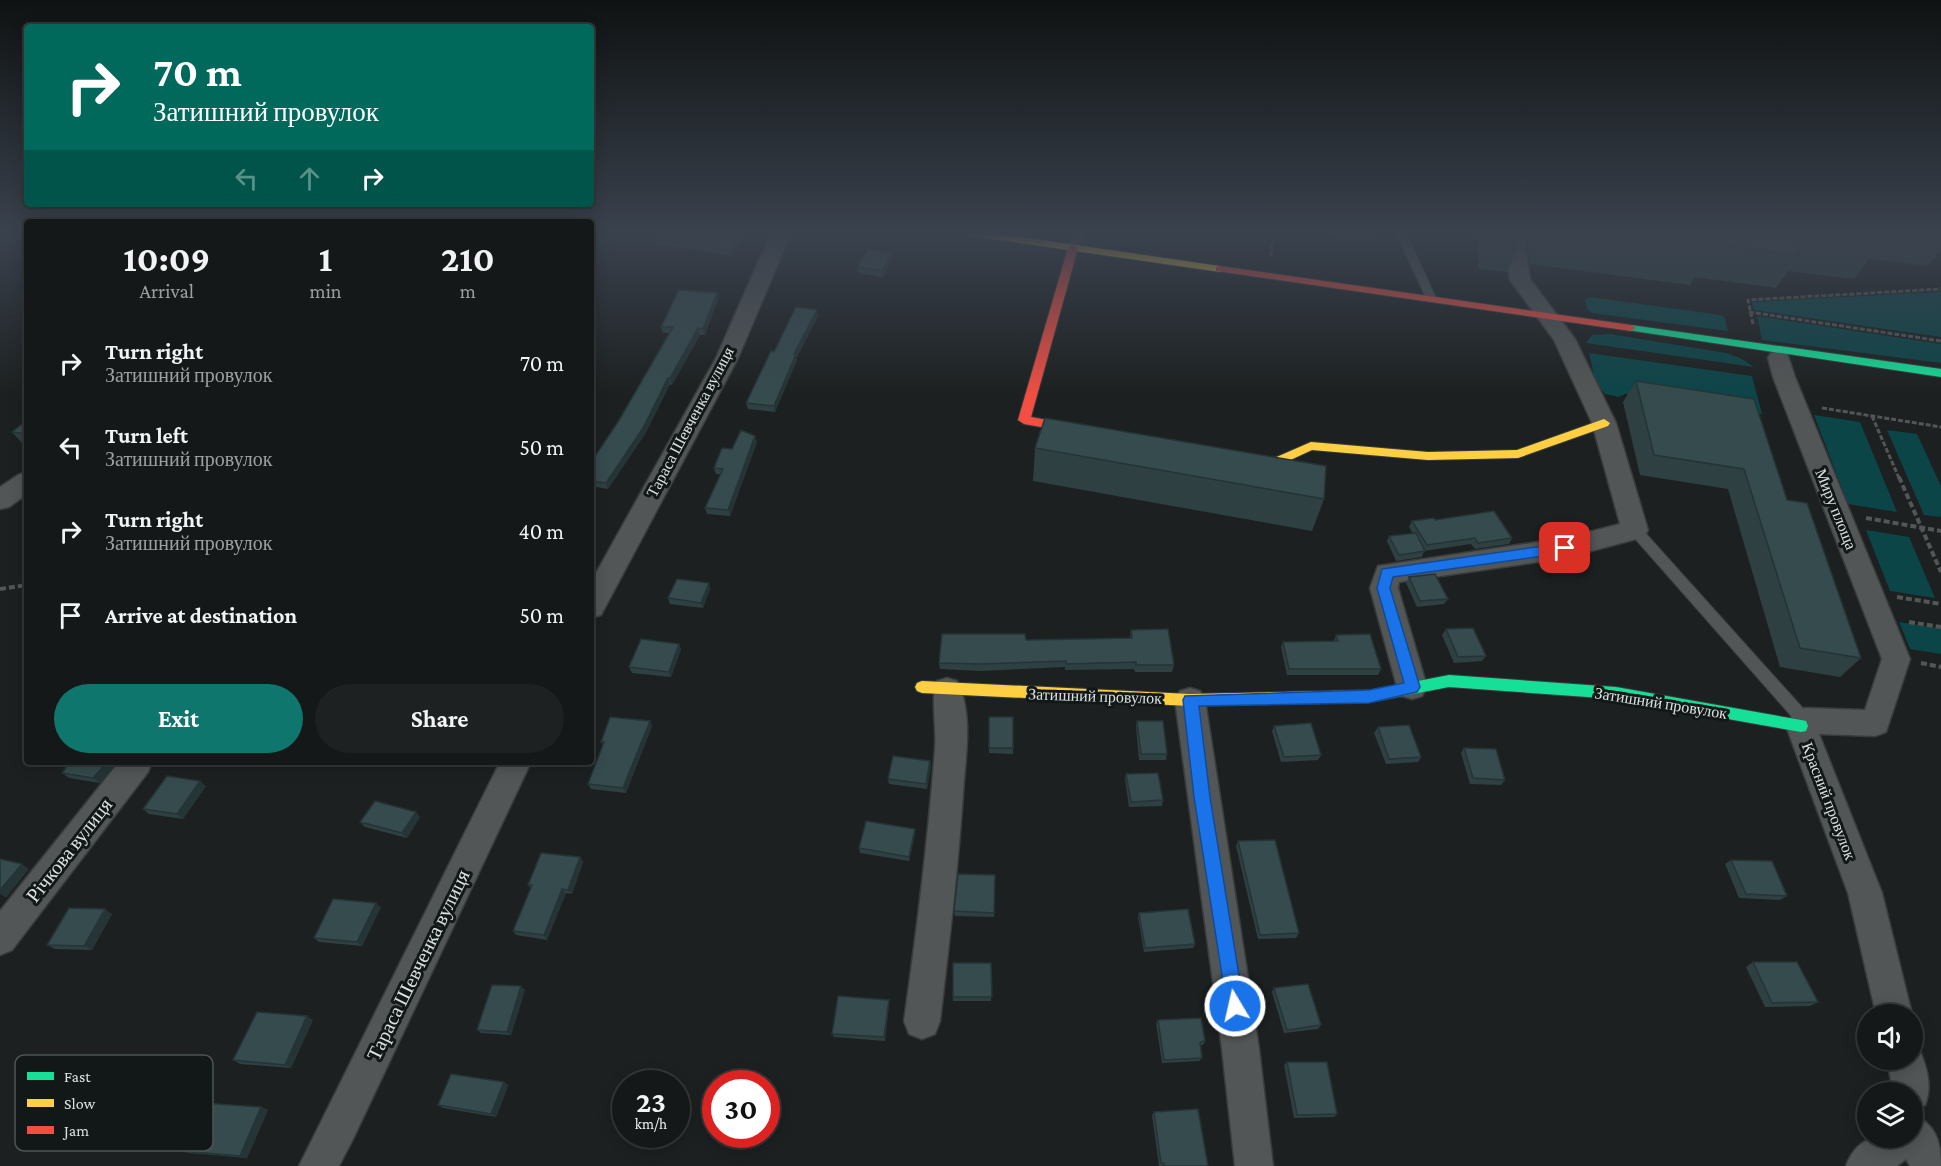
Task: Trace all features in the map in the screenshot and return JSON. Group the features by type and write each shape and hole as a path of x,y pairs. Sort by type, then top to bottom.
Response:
{"street":[{"name":"Тараса Шевченка вулиця","path":"594,595 598,578 727,358 757,287"},
{"path":"1063,287 1024,420 1103,434"},
{"path":"1345,287 1769,352 1941,374"},
{"path":"1412,687 1384,588 1387,573 1565,548 1635,530 1604,423 1564,339 1526,287"},
{"path":"1769,352 1846,374"},
{"name":"Миру площа","path":"1769,352 1784,377 1896,659"},
{"path":"1227,456 1273,464 1311,446 1428,456 1518,454 1604,423"},
{"path":"0,500 24,482"},
{"name":"Красний провулок","path":"1892,1004 1865,893 1803,724 1875,723 1896,659"},
{"name":"Затишний провулок","path":"934,688 1190,700 1369,697 1449,681 1616,693 1803,724"},
{"path":"922,1021 940,874 952,730 934,688"},
{"path":"1190,700 1202,797 1246,1076 1254,1166"},
{"name":"Річкова вулиця","path":"0,938 135,765"},
{"name":"Тараса Шевченка вулиця","path":"318,1166 515,765"},
{"path":"1865,1166 1889,1148"},
{"path":"1921,1148 1932,1166"}],"lane":[{"path":"1426,287 1432,300"},
{"path":"1635,530 1803,724"}],"path":[{"path":"1769,352 1749,312 1748,300 1941,289"},
{"path":"1749,312 1941,341"},
{"path":"1794,403 1941,427"},
{"path":"1872,416 1941,572"},
{"path":"1838,514 1941,531"},
{"path":"0,589 24,585"},
{"path":"1870,592 1941,604"}],"shaded area":[{"path":"1941,292 1941,337 1754,310 1752,302"},
{"path":"1590,297 1721,315 1725,318 1728,331 1592,313 1587,309 1585,299"},
{"path":"1757,316 1941,344 1941,363 1762,340"},
{"path":"1610,334 1726,353 1754,367 1586,343 1592,335"},
{"path":"1589,353 1752,376 1762,414 1625,394 1619,397 1605,394 1595,381"},
{"path":"1814,415 1860,422 1897,512 1848,504"},
{"path":"1887,430 1917,434 1941,486 1941,517 1924,515"},
{"path":"1866,530 1909,537 1935,598 1890,591"},
{"path":"1899,622 1941,629 1941,654 1910,649"}],"building":[{"path":"679,290 717,293 703,329 698,328 668,378 643,428 606,483 594,481 594,458 618,422 673,327 661,327"},
{"path":"796,307 817,310 794,354 796,354 774,406 746,403 771,351 774,352"},
{"path":"1636,381 1754,399 1787,500 1807,503 1861,658 1800,648 1744,469 1654,455"},
{"path":"1045,418 1326,466 1324,499 1035,448"},
{"path":"24,422 24,434 12,432"},
{"path":"741,430 755,436 728,510 705,508 723,469 714,468 722,448 732,449"},
{"path":"1494,511 1512,538 1478,543 1475,538 1427,545 1412,521 1434,518 1435,520"},
{"path":"1416,533 1425,551 1399,555 1389,536"},
{"path":"1435,574 1448,599 1420,601 1409,577"},
{"path":"677,579 709,583 701,603 668,598"},
{"path":"1473,628 1486,656 1458,657 1446,629"},
{"path":"1168,629 1174,665 1136,665 1136,662 1066,664 1066,661 939,663 942,634 1025,634 1026,640 1132,638 1131,630"},
{"path":"1370,634 1381,669 1289,669 1283,642 1338,641 1336,635"},
{"path":"641,639 679,644 669,672 629,667"},
{"path":"610,717 650,721 623,788 588,784 604,742 601,742"},
{"path":"989,717 1013,717 1013,748 989,748"},
{"path":"1137,721 1163,721 1167,754 1141,754"},
{"path":"1311,723 1321,755 1284,757 1274,726"},
{"path":"1409,725 1421,757 1389,759 1378,727"},
{"path":"1464,748 1496,749 1505,780 1473,778"},
{"path":"893,756 930,761 926,784 888,779"},
{"path":"68,765 104,765 93,778 62,773"},
{"path":"1158,773 1163,800 1131,802 1126,774"},
{"path":"167,776 200,781 177,814 143,809"},
{"path":"375,801 416,812 402,833 360,822"},
{"path":"866,821 915,829 909,857 859,848"},
{"path":"1275,840 1299,933 1260,935 1238,841"},
{"path":"541,853 580,857 568,890 562,889 544,935 513,931 532,885 528,885"},
{"path":"0,859 22,864 0,890"},
{"path":"1731,860 1772,861 1787,896 1746,894"},
{"path":"958,874 995,875 994,913 954,911"},
{"path":"333,899 376,903 357,942 314,938"},
{"path":"69,908 105,909 84,946 47,945"},
{"path":"1188,909 1195,944 1145,948 1139,913"},
{"path":"1753,962 1797,962 1818,1002 1772,1003"},
{"path":"953,963 991,963 992,997 953,997"},
{"path":"1308,984 1321,1025 1287,1030 1274,988"},
{"path":"492,985 521,986 507,1032 477,1030"},
{"path":"838,996 889,1000 884,1037 832,1034"},
{"path":"257,1012 307,1016 285,1065 233,1060"},
{"path":"1201,1018 1205,1041 1200,1042 1202,1058 1164,1060 1158,1020"},
{"path":"1287,1062 1327,1062 1337,1114 1297,1115"},
{"path":"451,1074 504,1082 491,1114 438,1105"},
{"path":"213,1104 261,1107 240,1156 181,1151 213,1151"},
{"path":"1198,1109 1208,1166 1164,1166 1164,1163 1161,1163 1154,1112"}],"traffic: fast":[{"path":"1631,328 1941,373"},
{"path":"1372,696 1449,681 1616,693 1801,726"}],"traffic: slow":[{"path":"1241,459 1273,464 1311,446 1428,456 1518,454 1604,423"},
{"path":"922,687 1190,700 1372,696"}],"traffic: jam":[{"path":"1062,287 1024,420 1087,431"},
{"path":"1348,287 1631,328"}],"route":[{"path":"1235,1006 1202,797 1190,700 1369,697 1412,687 1384,588 1387,573 1565,548"}]}
